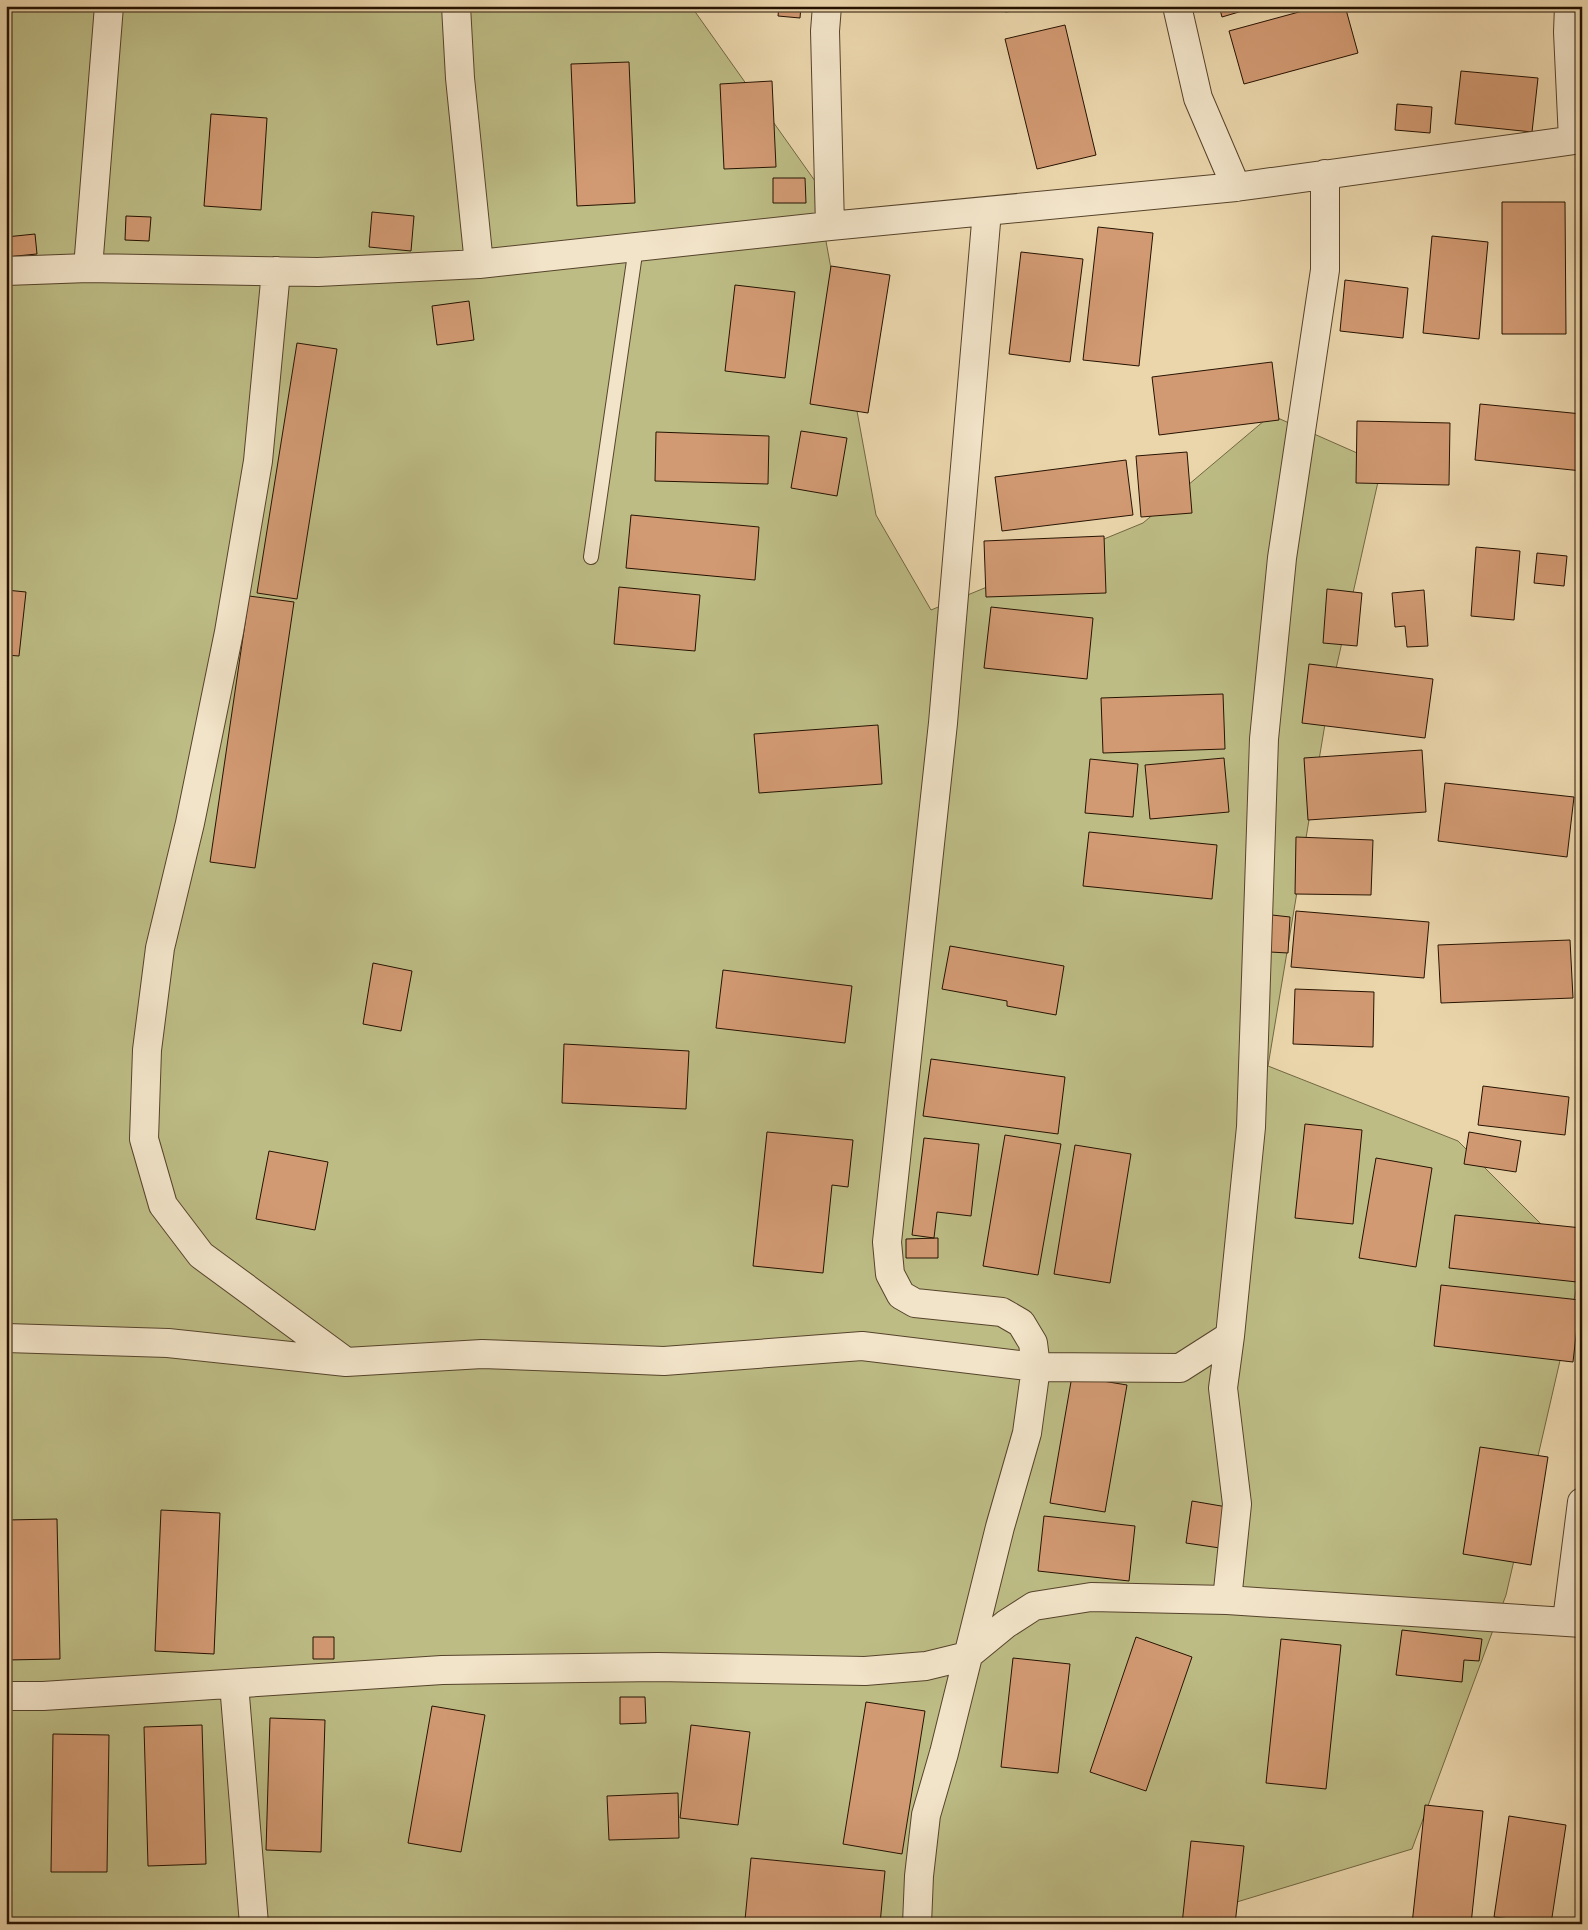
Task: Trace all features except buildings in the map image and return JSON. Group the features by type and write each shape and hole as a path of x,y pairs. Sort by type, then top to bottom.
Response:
{"street":[{"path":"88,268 109,6"},
{"path":"456,6 460,78 479,264"},
{"path":"827,6 825,31 830,226"},
{"path":"1177,6 1198,98 1236,187"},
{"path":"6,271 88,268 318,272 479,264 830,226 1236,187 1577,139 1568,32 1569,6"},
{"path":"1227,1600 1237,1504 1223,1388 1251,1127 1264,739 1282,558 1325,270 1325,174"},
{"path":"917,1924 919,1876 926,1815 944,1753 1000,1527 1027,1433 1036,1366 1033,1343 1021,1323 1002,1312 915,1303 900,1295 890,1274 888,1242 943,723 987,211"},
{"path":"276,271 258,461 229,632 190,823 160,948 147,1050 144,1138 163,1205 201,1255 346,1362"},
{"path":"6,1338 168,1343 346,1362 482,1354 664,1361 862,1346 1036,1366 1180,1368 1230,1336"},
{"path":"6,1696 43,1696 442,1670 658,1667 865,1671 926,1666 967,1656 1006,1624 1034,1606 1091,1597 1227,1600 1574,1621 1582,1502"},
{"path":"234,1684 254,1924"}],"lane":[{"path":"591,556 636,247"}],"shaded area":[{"path":"6,6 691,6 815,181 876,515 931,610 1143,523 1271,415 1382,464 1329,700 1268,1066 1458,1141 1582,1265 1506,1595 1412,1849 1164,1924 6,1924"}]}
